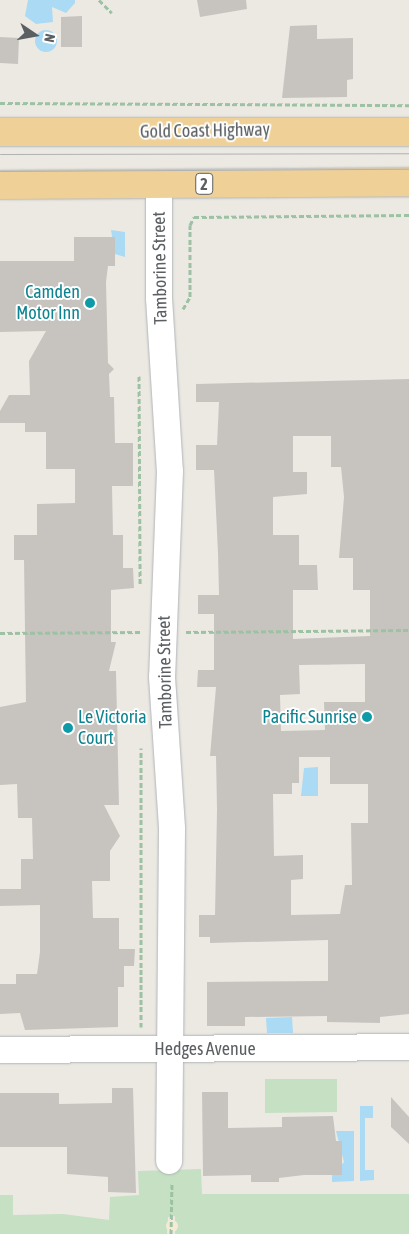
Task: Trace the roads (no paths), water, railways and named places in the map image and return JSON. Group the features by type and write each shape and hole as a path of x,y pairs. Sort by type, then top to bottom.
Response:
{"highway":[{"name":"Gold Coast Highway","path":"0,132 409,132"},
{"name":"2","path":"0,185 409,182"}],"street":[{"name":"Tamborine Street","path":"159,184 160,324 170,471 162,632 172,829 167,1049 170,1171"},
{"name":"Hedges Avenue","path":"0,1050 409,1048"}],"water":[{"path":"28,0 75,0 75,3 66,13 52,7 53,22 36,24 25,16"},
{"path":"46,30 54,33 57,41 54,49 46,52 38,49 35,41 38,33"},
{"path":"111,230 125,232 125,257 115,254"},
{"path":"318,767 318,796 301,796 304,768"},
{"path":"292,1017 293,1033 267,1033 266,1018"},
{"path":"360,1106 373,1106 373,1118 365,1118 365,1170 374,1170 374,1180 360,1181"},
{"path":"336,1131 354,1131 354,1181 332,1182 332,1175 344,1162"}],"tram line":[{"path":"0,154 409,153"},
{"path":"0,171 409,169"}],"place":[{"name":"Camden Motor Inn","path":"90,303"},
{"name":"Pacific Sunrise","path":"367,717"},
{"name":"Le Victoria Court","path":"68,728"}]}
